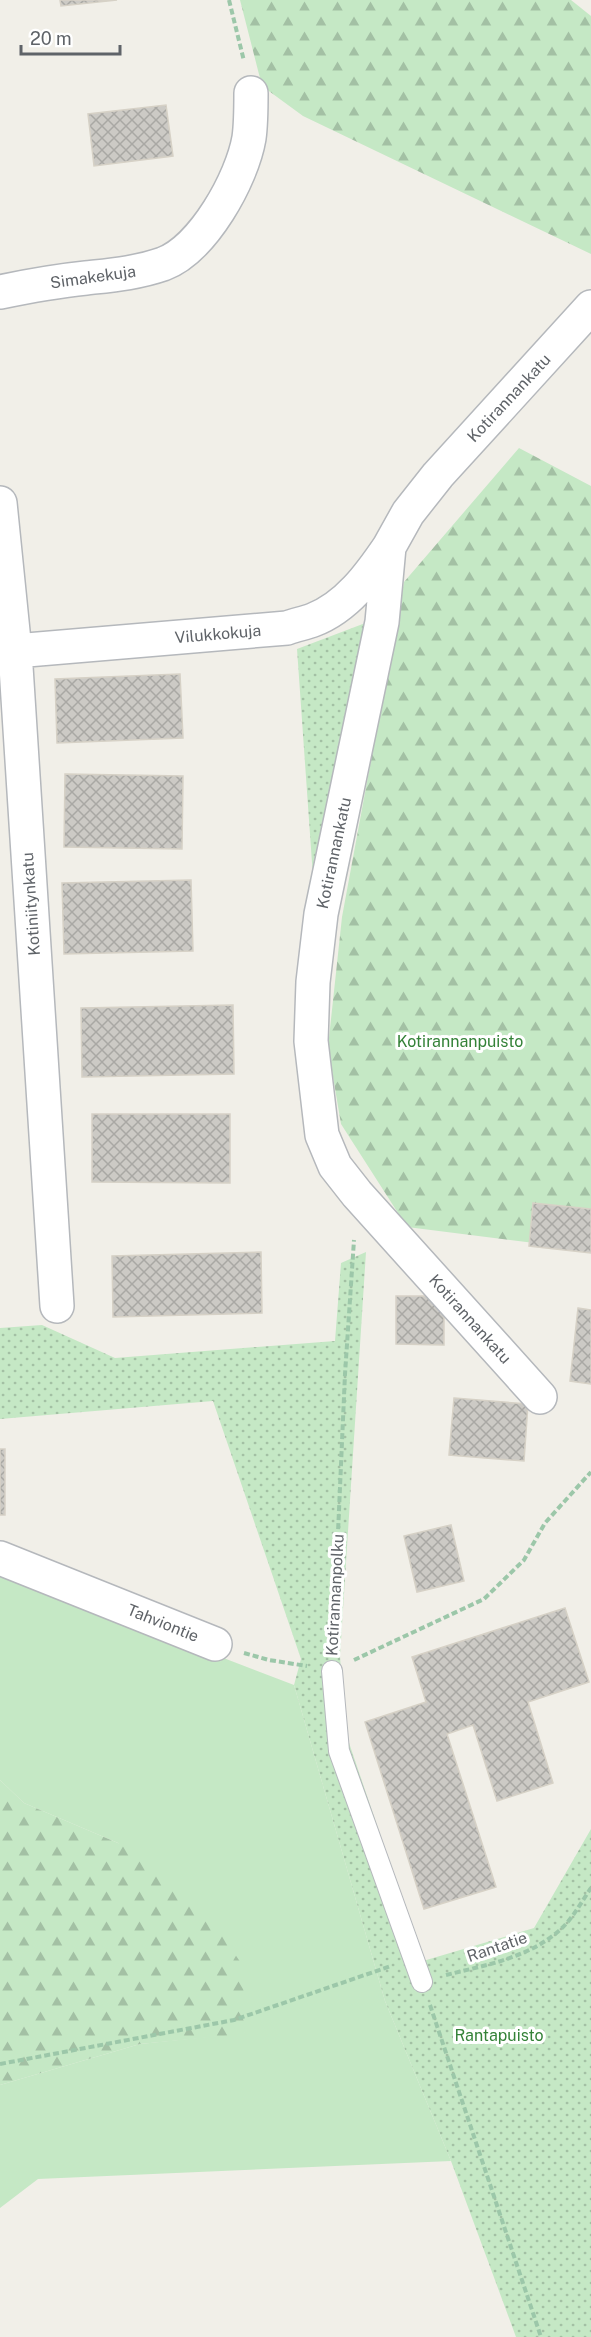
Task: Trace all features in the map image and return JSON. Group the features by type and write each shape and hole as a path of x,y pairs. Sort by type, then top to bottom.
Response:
{"street":[{"name":"Simakekuja","path":"0,292 130,273 165,263 192,244 213,217 235,181 249,139 251,93"},
{"name":"Kotirannankatu","path":"540,1396 357,1194 335,1166 322,1135 311,1041 313,982 321,914 382,622 389,547 408,513 438,476 591,307"},
{"name":"Kotiniitynkatu","path":"0,503 15,651 57,1306"},
{"name":"Vilukkokuja","path":"15,651 286,628 315,620 345,601 368,578 389,547"},
{"name":"Tahviontie","path":"0,1558 215,1644"}],"lane":[{"name":"Kotirannanpolku","path":"332,1671 339,1751 422,1982"}],"path":[{"path":"229,0 251,93"},
{"name":"Kotirannanpolku","path":"332,1671 345,1374 357,1194"},
{"path":"332,1671 484,1599 524,1560 545,1523 591,1472"},
{"name":"Tahviontie","path":"215,1644 269,1660 332,1671"},
{"name":"Rantatie","path":"422,1982 504,1961 534,1948 562,1928 591,1888"},
{"path":"0,2064 234,2020 414,1959"},
{"path":"422,1982 541,2337"}],"green space":[{"path":"240,0 571,0 591,16 591,254 303,116 262,86"},
{"name":"Kotirannanpuisto","path":"519,448 591,486 591,1250 407,1227 341,1124 328,1047 342,917 404,582"},
{"path":"368,622 313,877 297,649"},
{"name":"Rantapuisto","path":"366,1252 340,1656 345,1731 423,1961 534,1928 591,1829 591,2337 516,2337 451,2161 385,2001 294,1685 301,1659 213,1401 0,1419 0,1328 42,1325 115,1358 335,1341 341,1263"},
{"path":"0,1572 294,1685 385,2001 451,2161 38,2179 0,2208 0,2085 140,2044 245,2033 118,1843 24,1803 0,1780"},
{"path":"0,1780 24,1803 118,1843 196,1897 243,1966 245,2034 140,2044 0,2085"}],"building":[{"path":"60,0 117,0 61,6"},
{"path":"166,105 173,156 94,166 88,114"},
{"path":"180,674 183,738 57,743 55,679"},
{"path":"65,774 183,776 182,849 64,847"},
{"path":"191,880 193,951 64,954 62,883"},
{"path":"233,1005 234,1074 82,1077 81,1008"},
{"path":"92,1114 230,1114 230,1183 92,1182"},
{"path":"533,1203 591,1209 591,1253 529,1246"},
{"path":"261,1252 262,1313 113,1317 112,1256"},
{"path":"396,1296 444,1296 444,1345 396,1344"},
{"path":"578,1308 591,1310 591,1384 570,1381"},
{"path":"454,1398 528,1404 524,1461 449,1455"},
{"path":"0,1449 5,1449 5,1515 0,1515"},
{"path":"451,1525 464,1581 417,1592 404,1536"},
{"path":"565,1608 589,1682 528,1702 553,1783 497,1801 473,1725 447,1734 496,1887 424,1909 365,1722 426,1702 412,1657"}]}
